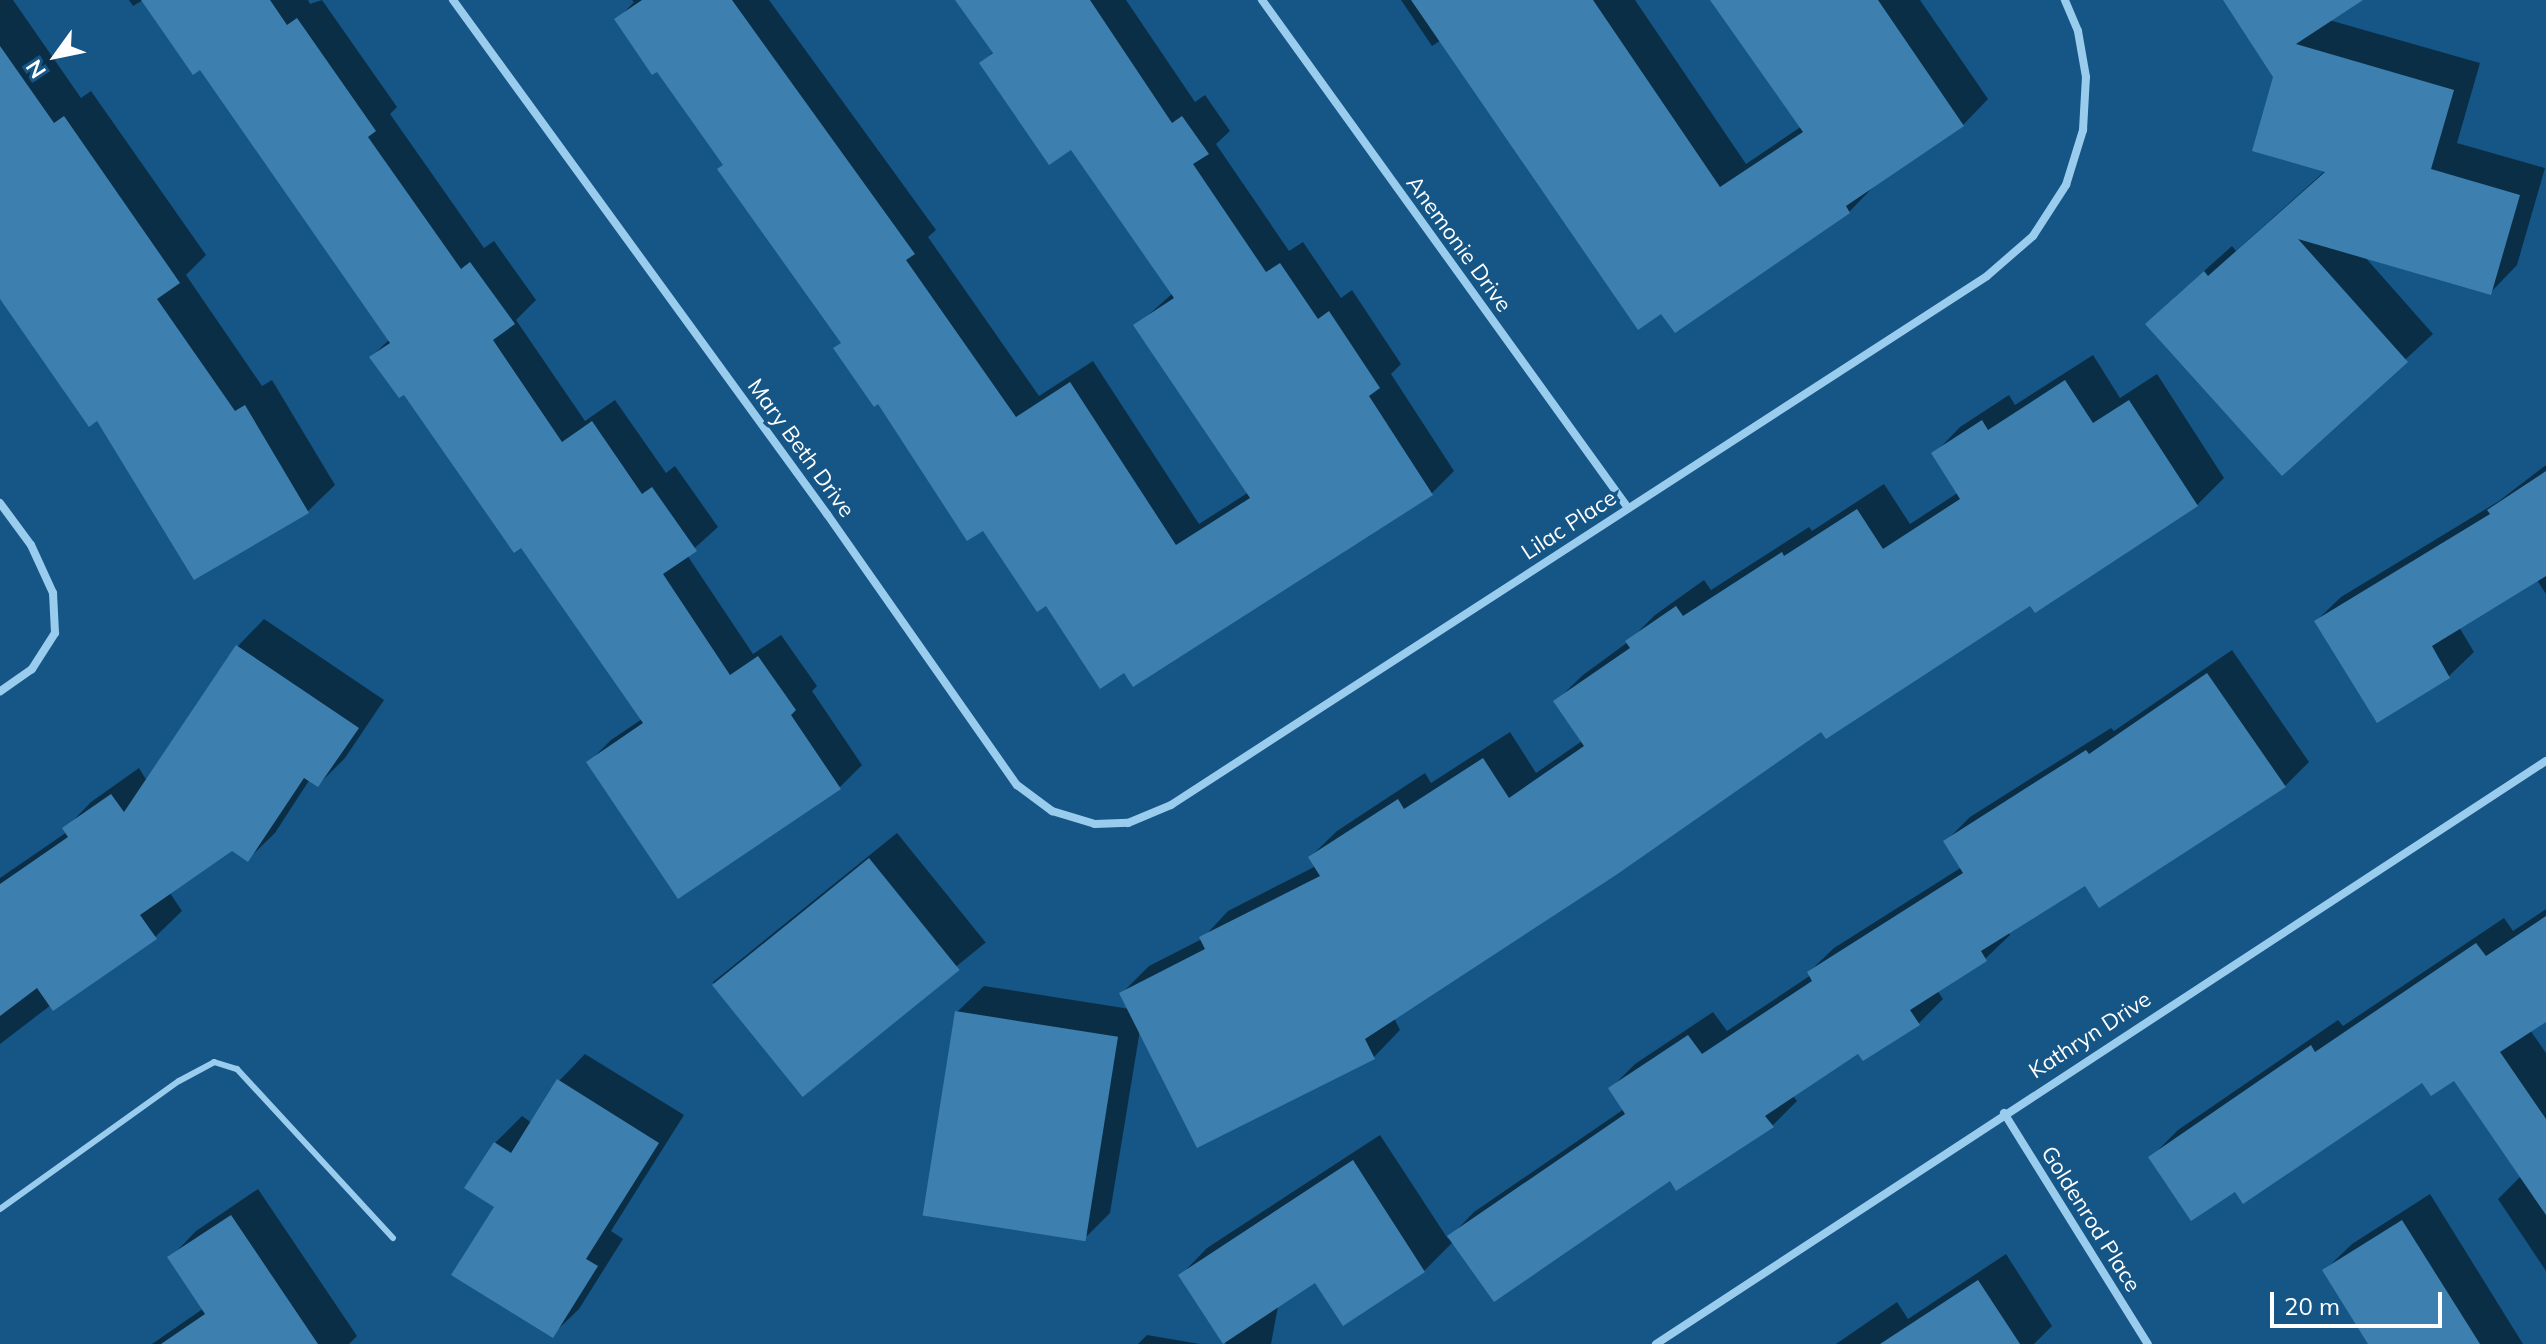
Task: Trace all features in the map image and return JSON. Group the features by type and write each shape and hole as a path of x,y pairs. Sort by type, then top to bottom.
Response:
{"street":[{"name":"Mary Beth Drive","path":"453,0 827,514 1017,785 1052,811 1095,824 1128,823 1171,805"},
{"name":"Anemonie Drive","path":"1262,0 1628,508"},
{"name":"Lilac Place","path":"1171,805 1987,276 2033,236 2066,185 2083,130 2086,77 2078,31 2065,0"},
{"path":"0,503 31,545 53,593 55,633 32,669 0,691"},
{"name":"Kathryn Drive","path":"1656,1344 2004,1113 2546,761"},
{"name":"Goldenrod Place","path":"2004,1113 2148,1344"}],"lane":[{"path":"0,1209 179,1081 214,1062 237,1069 393,1238"}],"building":[{"path":"141,0 270,0 287,25 297,18 376,131 368,137 461,269 470,262 515,324 493,340 562,442 592,421 642,494 652,487 697,551 663,574 730,675 758,656 796,710 791,715 841,789 678,899 586,762 643,723 521,548 514,553 404,395 399,398 369,357 390,343 200,70 193,75"},
{"path":"642,0 732,0 915,254 906,260 1016,417 1070,382 1176,545 1250,498 1133,325 1174,298 1071,150 1049,165 979,63 993,53 955,0 1090,0 1172,123 1182,116 1209,154 1193,164 1266,272 1280,263 1318,319 1329,311 1380,388 1369,396 1433,495 1133,687 1124,673 1100,689 1046,606 1037,612 983,531 967,541 878,404 874,407 833,348 841,343 717,169 723,165 657,72 652,75 614,19"},
{"path":"1411,0 1593,0 1720,187 1803,132 1710,0 1878,0 1964,126 1846,206 1850,213 1675,333 1661,314 1638,330"},
{"path":"2223,0 2363,0 2296,44 2454,90 2431,169 2520,195 2491,295 2298,239 2408,362 2282,476 2145,324 2204,271 2208,276 2325,172 2252,151 2273,77"},
{"path":"0,46 54,123 64,116 180,283 157,299 235,411 245,405 309,513 194,580 97,421 89,427 0,299"},
{"path":"2065,380 2093,423 2129,400 2198,506 2035,613 2030,606 1826,739 1821,732 1616,875 1365,1039 1375,1059 1197,1148 1119,993 1205,949 1199,937 1320,876 1308,857 1398,799 1404,809 1483,758 1509,798 1584,746 1553,701 1630,648 1625,641 1676,606 1683,616 1782,552 1784,556 1857,509 1883,549 1960,499 1931,453 1982,420 1988,430"},
{"path":"2546,471 2546,576 2432,646 2450,678 2377,723 2314,621 2490,514 2487,510"},
{"path":"236,645 359,728 318,787 304,778 248,862 232,851 140,915 157,939 53,1011 37,988 0,1016 0,884 68,837 62,828 111,794 124,812"},
{"path":"2207,673 2286,787 2099,908 2085,886 1981,951 1987,961 1910,1010 1920,1025 1863,1061 1858,1054 1765,1116 1774,1127 1676,1191 1670,1181 1494,1302 1447,1236 1625,1114 1608,1088 1688,1035 1702,1054 1812,981 1807,972 1963,873 1943,841 2086,750 2089,754"},
{"path":"869,858 960,970 803,1097 712,985"},
{"path":"2546,916 2546,1022 2500,1052 2546,1119 2546,1215 2454,1081 2431,1096 2422,1083 2243,1204 2235,1192 2191,1221 2148,1157 2311,1045 2315,1052 2476,943 2486,956"},
{"path":"955,1011 1118,1037 1086,1241 923,1215"},
{"path":"557,1079 659,1143 586,1259 598,1266 553,1338 451,1275 494,1207 464,1188 494,1142 511,1153"},
{"path":"1353,1160 1425,1272 1343,1326 1315,1283 1223,1344 1178,1275"},
{"path":"231,1215 318,1344 161,1344 205,1314 167,1257"},
{"path":"2402,1220 2480,1344 2368,1344 2322,1270"},
{"path":"1978,1280 2020,1344 1880,1344"}]}
